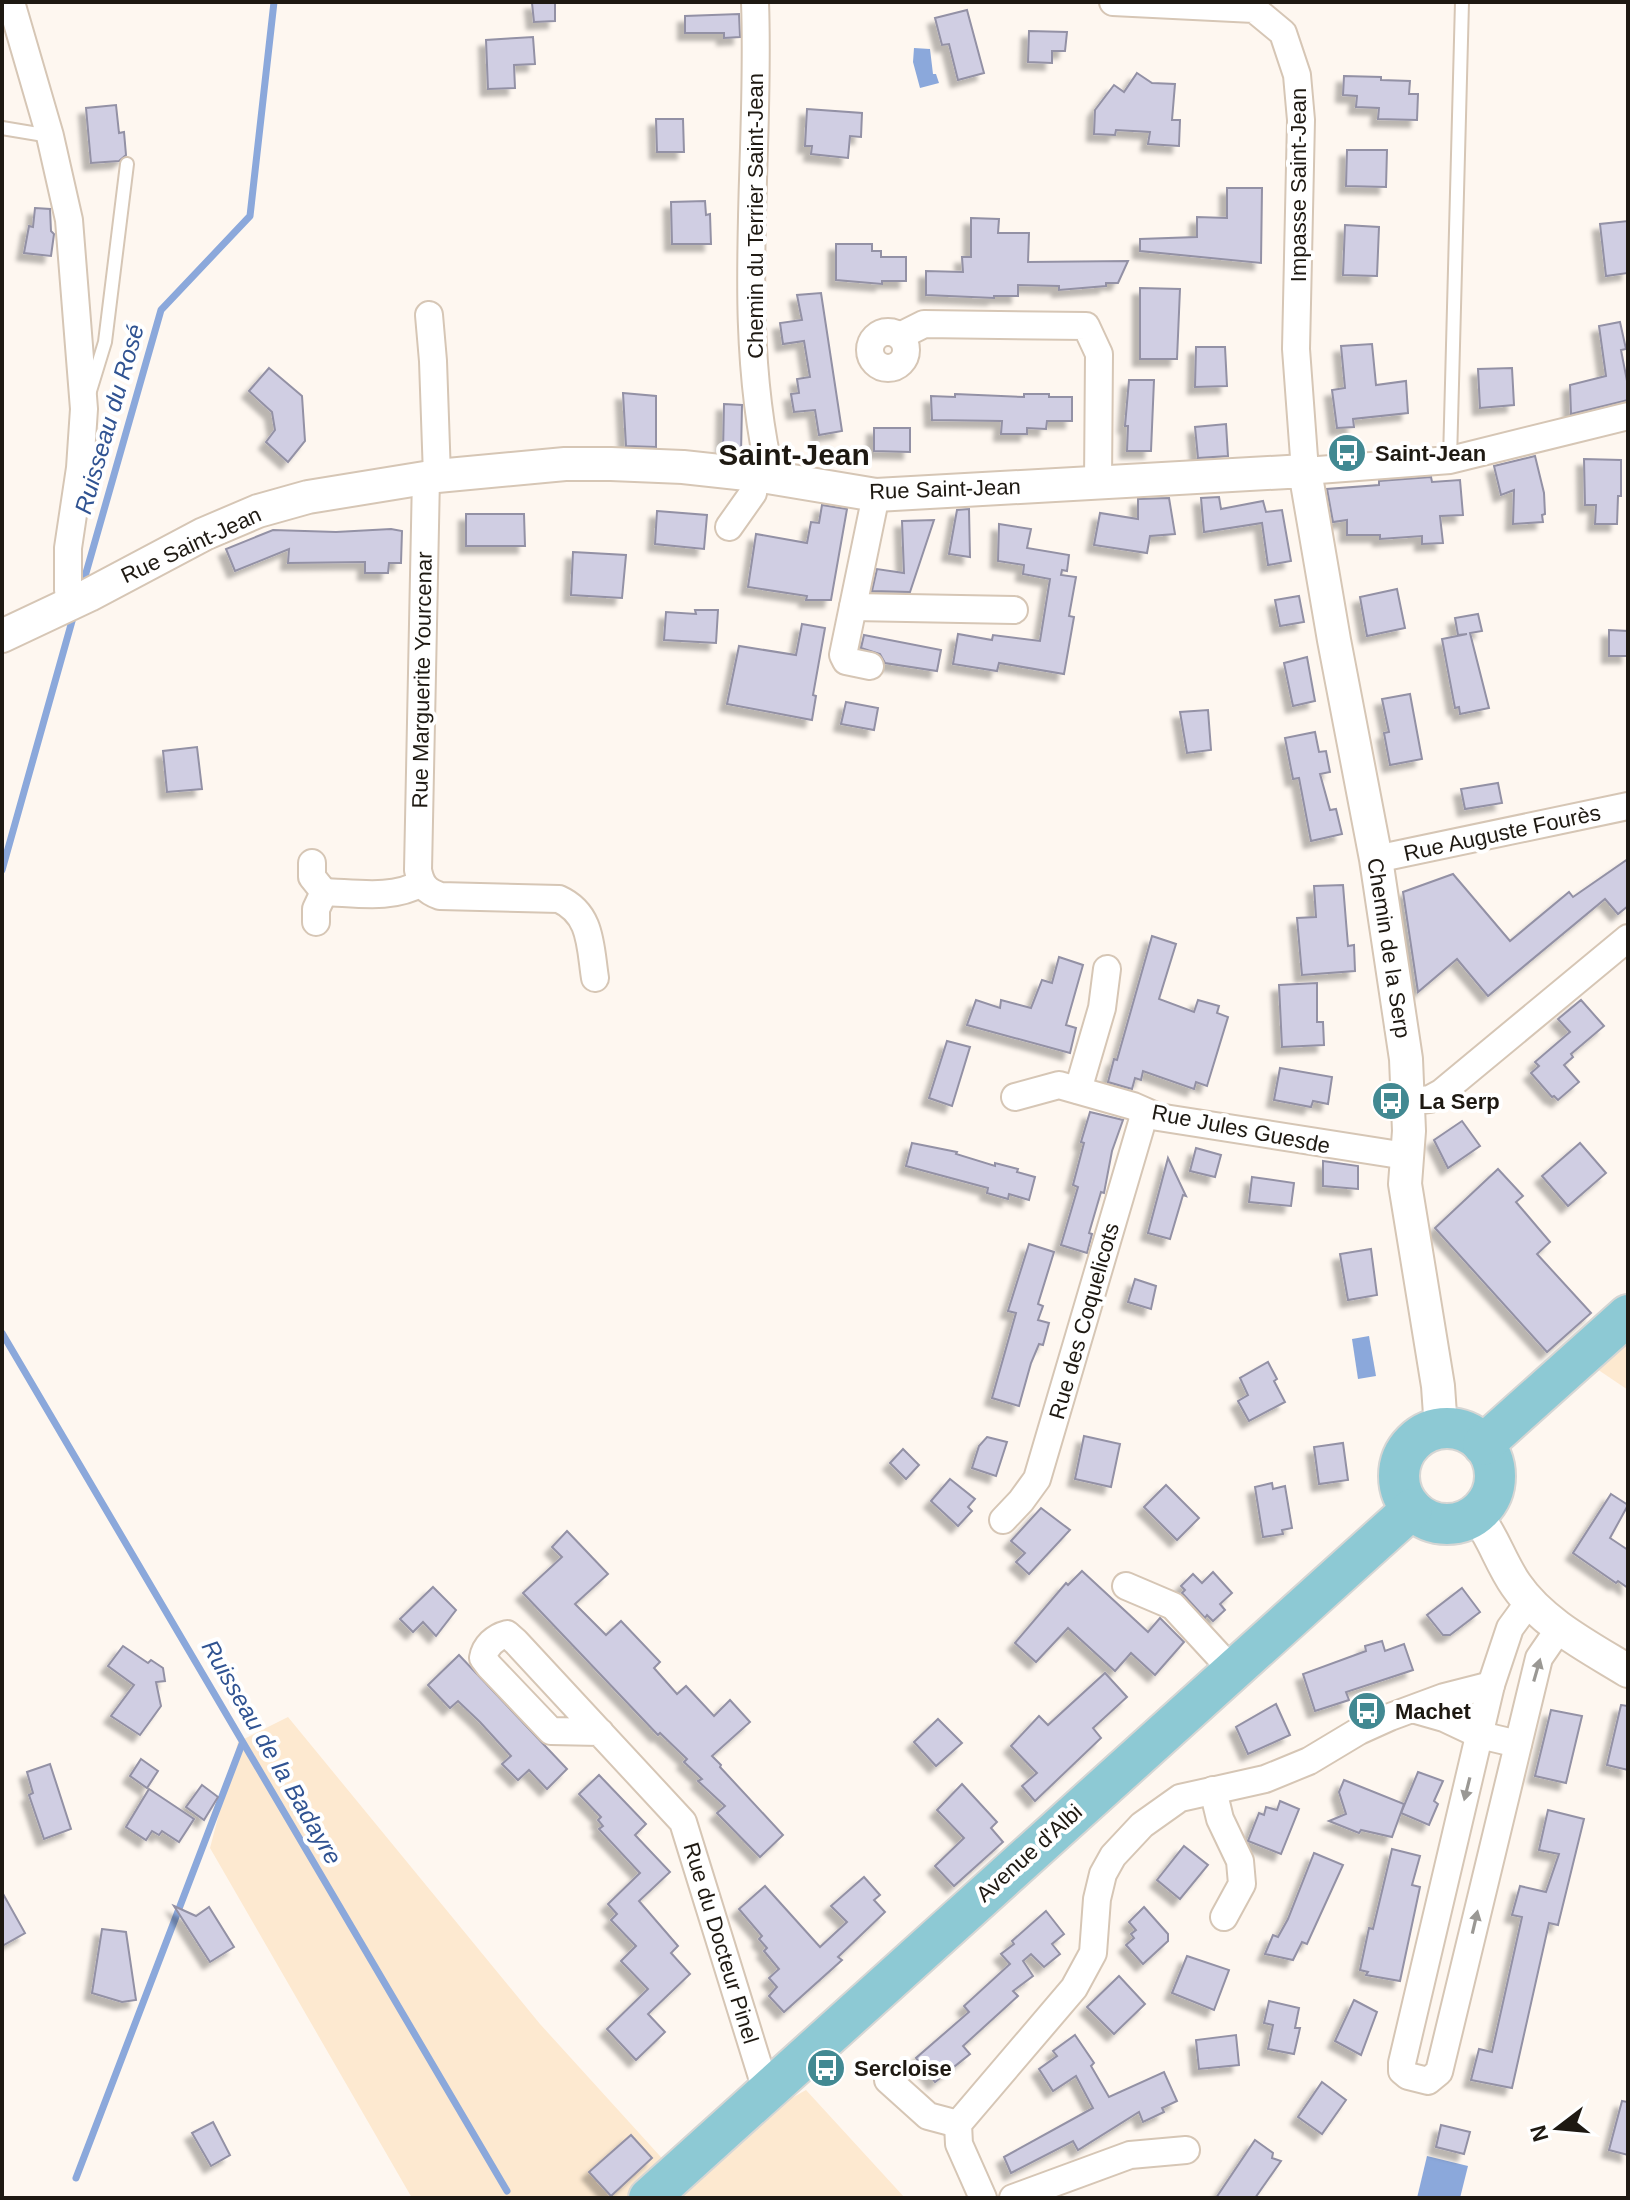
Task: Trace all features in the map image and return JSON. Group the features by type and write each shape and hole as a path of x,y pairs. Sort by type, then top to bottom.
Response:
{"main road":[{"path":"1483,1445 1628,1315"},
{"path":"1441,1429 1466,1432 1483,1445 1492,1461 1495,1475 1487,1502 1476,1515 1451,1524 1437,1523 1412,1509 1403,1496 1399,1482 1405,1453 1414,1441 1426,1433 1441,1429"},
{"name":"Avenue d'Albi","path":"649,2198 1412,1509"}],"street":[{"path":"11,2 50,136 69,220 84,409 80,468 68,548 69,604"},
{"name":"Chemin du Terrier Saint-Jean","path":"755,2 753,337 764,476"},
{"name":"Impasse Saint-Jean","path":"1113,2 1254,9 1283,33 1297,75 1301,120 1296,349 1305,471"},
{"name":"Rue Marguerite Yourcenar","path":"421,883 418,870 433,361 429,315"},
{"path":"900,336 924,324 1086,326 1099,354 1098,483"},
{"name":"Rue Saint-Jean","path":"2,636 204,534 258,511 320,495 431,476 565,464 683,467 764,476 876,495 1450,460 1628,416"},
{"name":"Chemin de la Serp","path":"1305,471 1376,859 1406,1059 1405,1184 1438,1386 1441,1429"},
{"path":"729,527 764,476"},
{"path":"870,666 846,661 843,655 876,495"},
{"path":"853,607 1014,610"},
{"name":"Rue Auguste Fourès","path":"1376,859 1628,806"},
{"path":"312,863 312,877 324,892"},
{"path":"324,892 392,893 421,883 428,891 440,896 559,899 571,904 581,914 595,978"},
{"path":"316,922 316,909 324,892"},
{"path":"1408,1102 1430,1099 1441,1093 1628,938"},
{"path":"1078,1090 1102,1008 1107,969"},
{"name":"Rue Jules Guesde","path":"1015,1097 1059,1085 1158,1117 1406,1156"},
{"name":"Rue des Coquelicots","path":"1003,1520 1037,1479 1145,1112"},
{"path":"1476,1515 1488,1530 1514,1582 1529,1602 1628,1671"},
{"path":"1126,1586 1173,1606 1232,1670"},
{"path":"1529,1602 1510,1628 1491,1685 1402,2063 1402,2071 1408,2076 1428,2081 1439,2072 1539,1658 1561,1626"},
{"path":"983,2198 959,2144 958,2124 1074,1988 1093,1953 1097,1899 1103,1874 1113,1856 1142,1825 1180,1798 1265,1779 1330,1750 1359,1731 1444,1697 1491,1685"},
{"path":"1416,1710 1444,1718 1480,1735 1518,1744"},
{"name":"Rue du Docteur Pinel","path":"600,1732 683,1822 766,2090"},
{"path":"1213,1790 1224,1829 1240,1861 1242,1884 1224,1917"},
{"path":"1425,1966 1463,1974"},
{"path":"888,2080 928,2116 958,2124"},
{"path":"1013,2198 1130,2155 1186,2150"}],"lane":[{"path":"1450,460 1462,2"},
{"path":"4,127 50,136"},
{"path":"84,409 105,342 127,164"}],"shaded area":[{"path":"1628,1341 1628,1390 1597,1369"},
{"path":"288,1717 540,2024 669,2166 806,2090 905,2198 412,2198 210,1848 238,1742"}],"water":[{"path":"914,48 930,49 933,74 936,74 939,83 920,88 913,62"},
{"path":"1369,1336 1376,1376 1358,1379 1352,1339"},
{"path":"1427,2156 1468,2166 1460,2198 1417,2198"}],"building":[{"path":"555,2 555,21 534,22 532,3"},
{"path":"967,10 984,73 958,80 949,44 942,45 935,18"},
{"path":"739,14 740,37 724,38 724,33 685,33 685,16"},
{"path":"1029,31 1067,32 1065,51 1052,51 1052,63 1028,62"},
{"path":"533,37 535,64 514,65 515,88 488,89 486,40"},
{"path":"1137,73 1152,83 1175,84 1172,120 1180,120 1179,146 1148,144 1150,132 1116,130 1115,135 1094,134 1095,110 1114,85 1124,92"},
{"path":"1344,76 1410,81 1409,94 1418,94 1417,120 1378,119 1379,108 1356,107 1357,96 1343,95"},
{"path":"116,105 119,133 124,132 126,155 119,161 91,163 86,108"},
{"path":"807,109 862,113 861,137 850,136 848,158 811,154 812,146 805,146"},
{"path":"656,119 683,119 684,152 657,152"},
{"path":"1347,150 1387,150 1386,187 1346,186"},
{"path":"1227,188 1262,188 1261,263 1140,251 1140,239 1197,237 1197,217 1227,218"},
{"path":"705,201 706,215 710,214 711,244 672,244 671,202"},
{"path":"35,208 50,209 51,231 54,234 51,256 24,253 29,226 33,227"},
{"path":"971,218 999,219 998,233 1029,233 1028,262 1128,261 1118,283 1106,283 1106,286 1059,290 1059,286 1018,285 1018,296 994,298 926,295 926,271 963,272 962,257 971,257"},
{"path":"1628,221 1628,273 1606,276 1600,224"},
{"path":"1345,225 1379,227 1377,276 1343,275"},
{"path":"836,244 872,244 872,251 881,251 881,257 906,257 906,281 882,281 882,284 836,280"},
{"path":"1140,288 1180,289 1177,359 1140,359"},
{"path":"821,293 842,431 819,435 815,410 794,412 791,394 799,393 797,379 810,377 804,341 783,344 780,323 802,320 797,295"},
{"path":"1620,322 1626,349 1621,350 1628,400 1571,414 1570,385 1606,376 1599,326"},
{"path":"1372,344 1376,385 1406,381 1408,413 1353,419 1354,427 1337,428 1332,390 1345,388 1341,346"},
{"path":"1196,347 1225,347 1227,386 1195,387"},
{"path":"269,368 302,396 305,441 288,462 266,442 275,430 272,412 249,391"},
{"path":"1512,368 1514,405 1480,408 1478,369"},
{"path":"1129,380 1154,380 1151,451 1127,451 1128,426 1125,426"},
{"path":"623,393 656,396 656,447 626,446"},
{"path":"955,394 1024,397 1024,394 1049,394 1049,397 1072,397 1072,421 1047,421 1046,429 1027,428 1027,434 1001,434 1002,421 932,420 931,396 955,397"},
{"path":"724,404 742,405 741,454 723,452"},
{"path":"1226,424 1228,456 1198,458 1195,427"},
{"path":"874,428 910,428 910,452 874,451"},
{"path":"1535,456 1544,493 1543,522 1513,524 1514,490 1501,495 1494,466"},
{"path":"1584,459 1621,460 1617,524 1595,524 1596,505 1585,505"},
{"path":"1431,477 1432,482 1460,480 1463,515 1440,516 1443,543 1422,544 1422,536 1380,539 1380,535 1347,535 1347,520 1333,522 1327,489"},
{"path":"1219,497 1221,509 1263,501 1266,512 1282,510 1291,561 1268,565 1262,523 1204,532 1201,498"},
{"path":"1169,498 1175,534 1150,536 1147,553 1094,545 1100,513 1138,519 1138,499"},
{"path":"822,505 847,509 831,600 806,600 807,596 748,587 756,534 807,543 811,522 819,523"},
{"path":"969,509 970,557 949,554 957,510"},
{"path":"657,511 707,515 704,549 655,544"},
{"path":"466,514 524,514 525,546 466,546"},
{"path":"934,520 910,592 872,591 877,569 904,573 902,521"},
{"path":"999,524 1031,529 1027,548 1069,555 1067,571 1062,570 1061,575 1076,577 1069,616 1074,617 1064,674 999,663 997,671 953,664 958,634 992,640 993,635 1040,641 1050,579 1023,574 1024,565 998,561"},
{"path":"273,530 336,532 402,531 401,563 389,563 388,573 365,573 365,562 288,563 289,549 235,571 226,549"},
{"path":"573,552 626,555 622,598 571,595"},
{"path":"1397,589 1405,628 1367,636 1360,597"},
{"path":"1299,596 1304,622 1280,626 1275,600"},
{"path":"695,610 718,610 716,643 664,640 666,612 696,614"},
{"path":"1478,614 1482,631 1470,633 1489,708 1460,714 1459,707 1455,708 1442,639 1467,634 1458,635 1455,618"},
{"path":"802,624 825,628 813,695 816,696 812,720 727,704 739,646 796,655"},
{"path":"1609,630 1628,631 1628,656 1609,656"},
{"path":"864,635 941,650 937,671 885,663 880,654 861,648"},
{"path":"1307,657 1315,701 1293,706 1284,663"},
{"path":"1410,694 1422,759 1390,765 1384,733 1389,732 1382,699"},
{"path":"846,702 878,708 874,730 841,724"},
{"path":"1208,710 1211,750 1187,753 1180,712"},
{"path":"1315,732 1319,752 1326,751 1330,772 1320,774 1330,810 1336,809 1342,834 1311,841 1299,778 1293,779 1285,738"},
{"path":"197,747 202,789 167,792 163,751"},
{"path":"1498,783 1502,803 1465,809 1461,789"},
{"path":"1628,859 1628,906 1618,914 1605,899 1488,996 1457,959 1418,992 1403,892 1453,874 1510,941 1569,892 1573,897"},
{"path":"1343,885 1348,946 1354,945 1355,971 1302,975 1297,918 1316,917 1314,886"},
{"path":"1152,936 1176,944 1159,999 1194,1012 1198,1000 1219,1006 1217,1013 1228,1017 1207,1086 1196,1082 1194,1089 1143,1071 1141,1080 1135,1078 1132,1089 1108,1082"},
{"path":"1059,957 1083,965 1066,1025 1076,1028 1070,1053 967,1025 976,1000 1000,1008 1001,1000 1031,1008 1042,980 1052,983"},
{"path":"1317,983 1317,1022 1323,1022 1324,1045 1282,1047 1279,985"},
{"path":"1581,1000 1604,1026 1571,1054 1573,1057 1564,1065 1579,1082 1558,1100 1531,1073 1539,1066 1535,1062 1570,1032 1558,1019"},
{"path":"947,1041 970,1047 952,1106 929,1098"},
{"path":"1280,1068 1332,1077 1328,1104 1313,1101 1311,1107 1274,1100"},
{"path":"1090,1112 1123,1120 1112,1151 1104,1193 1101,1192 1089,1233 1092,1234 1087,1253 1061,1245 1078,1187 1073,1185"},
{"path":"1462,1121 1480,1146 1448,1168 1434,1140"},
{"path":"912,1143 957,1152 995,1166 995,1163 1018,1169 1017,1172 1035,1177 1029,1200 1009,1194 1008,1199 987,1193 988,1188 906,1166"},
{"path":"1580,1143 1606,1173 1568,1206 1542,1176"},
{"path":"1196,1148 1221,1155 1215,1177 1190,1171"},
{"path":"1168,1158 1186,1196 1183,1195 1170,1239 1148,1233"},
{"path":"1323,1161 1358,1166 1358,1189 1323,1186"},
{"path":"1498,1169 1523,1196 1516,1202 1550,1242 1537,1254 1591,1313 1547,1352 1435,1228"},
{"path":"1252,1177 1294,1183 1291,1206 1249,1202"},
{"path":"1029,1244 1054,1252 1038,1304 1043,1306 1038,1320 1049,1323 1043,1345 1039,1344 1031,1363 1019,1406 992,1398 1016,1313 1008,1311"},
{"path":"1371,1249 1377,1295 1348,1300 1340,1254"},
{"path":"1135,1279 1156,1286 1151,1309 1128,1302"},
{"path":"1268,1362 1285,1402 1249,1421 1238,1401 1248,1395 1240,1378"},
{"path":"1084,1436 1120,1444 1111,1487 1075,1479"},
{"path":"987,1437 1007,1442 996,1476 972,1468 979,1446"},
{"path":"1343,1443 1348,1480 1319,1484 1314,1447"},
{"path":"903,1449 919,1465 906,1479 890,1463"},
{"path":"950,1479 975,1499 968,1507 972,1511 958,1526 931,1501"},
{"path":"1272,1483 1273,1489 1285,1486 1292,1528 1282,1530 1283,1534 1263,1537 1255,1487"},
{"path":"1166,1485 1199,1518 1177,1540 1144,1507"},
{"path":"1611,1494 1628,1505 1610,1538 1628,1550 1628,1588 1573,1553"},
{"path":"1041,1508 1070,1530 1029,1574 1016,1562 1025,1553 1011,1541"},
{"path":"567,1531 608,1574 575,1604 606,1635 621,1621 660,1662 654,1668 677,1694 686,1686 714,1716 730,1700 750,1722 712,1756 783,1835 760,1857 717,1813 725,1806 698,1781 702,1779 684,1762 687,1759 660,1733 658,1735 523,1593 562,1557 552,1547"},
{"path":"1082,1571 1148,1632 1160,1618 1184,1642 1155,1675 1131,1653 1115,1671 1068,1628 1036,1662 1015,1643 1066,1583 1068,1585"},
{"path":"1213,1572 1232,1593 1220,1604 1225,1610 1213,1621 1207,1615 1205,1618 1182,1593 1185,1590 1181,1586 1193,1574 1202,1583"},
{"path":"433,1587 456,1610 436,1636 423,1622 413,1632 400,1619"},
{"path":"1462,1588 1480,1612 1450,1635 1443,1635 1427,1615"},
{"path":"1382,1641 1385,1651 1404,1644 1413,1670 1346,1692 1349,1700 1315,1711 1303,1674 1366,1651 1365,1646"},
{"path":"123,1646 148,1663 151,1660 163,1668 165,1681 156,1682 161,1706 140,1735 111,1716 134,1685 108,1666"},
{"path":"459,1655 567,1769 547,1789 529,1770 518,1780 502,1764 511,1756 480,1722 458,1701 450,1708 428,1685"},
{"path":"1105,1673 1127,1697 1093,1728 1101,1738 1035,1801 1022,1786 1037,1773 1011,1746 1039,1716 1048,1725"},
{"path":"1276,1704 1290,1735 1248,1754 1236,1727"},
{"path":"1621,1705 1628,1706 1628,1770 1607,1765"},
{"path":"1551,1710 1582,1716 1566,1783 1535,1776"},
{"path":"938,1719 962,1743 936,1766 914,1742"},
{"path":"141,1759 158,1771 147,1788 130,1776"},
{"path":"50,1764 71,1829 44,1839 29,1795 33,1793 27,1772"},
{"path":"1418,1772 1443,1781 1434,1801 1438,1804 1429,1825 1401,1813"},
{"path":"599,1775 646,1824 635,1835 670,1872 639,1901 678,1946 671,1953 690,1974 648,2014 665,2032 636,2060 607,2029 648,1989 621,1961 636,1946 611,1920 617,1914 608,1904 640,1873 599,1829 603,1826 598,1820 601,1817 579,1794"},
{"path":"1344,1780 1404,1804 1392,1837 1361,1830 1359,1833 1329,1821 1346,1814 1339,1792"},
{"path":"962,1784 997,1822 991,1828 1003,1842 954,1886 935,1866 964,1838 937,1810"},
{"path":"202,1785 218,1797 204,1820 186,1807"},
{"path":"149,1789 194,1819 179,1842 162,1831 159,1835 152,1831 146,1840 126,1827"},
{"path":"1280,1801 1299,1809 1281,1854 1248,1841 1259,1813 1264,1815 1266,1807 1277,1810"},
{"path":"1548,1810 1584,1819 1558,1925 1549,1923 1512,2088 1471,2080 1479,2049 1492,2052 1522,1917 1512,1915 1520,1886 1546,1892 1559,1854 1539,1850"},
{"path":"1184,1846 1208,1865 1180,1899 1157,1880"},
{"path":"1392,1849 1420,1856 1412,1885 1420,1887 1400,1981 1366,1975 1368,1972 1360,1970"},
{"path":"1314,1853 1343,1865 1307,1944 1302,1942 1293,1960 1265,1954 1273,1935 1278,1937 1288,1919"},
{"path":"864,1877 880,1895 874,1900 885,1912 838,1957 842,1960 784,2012 769,1996 777,1987 769,1978 779,1969 764,1951 767,1948 759,1939 762,1936 739,1909 765,1886 820,1947 847,1922 831,1906"},
{"path":"2,1892 25,1933 2,1946"},
{"path":"174,1906 196,1916 209,1907 234,1947 210,1962"},
{"path":"1144,1907 1168,1934 1168,1941 1143,1964 1126,1945 1134,1938 1131,1934 1136,1930 1129,1922"},
{"path":"1046,1911 1064,1934 1052,1944 1060,1954 1044,1967 1031,1954 1023,1961 1033,1976 1013,1991 1018,1996 963,2046 970,2054 935,2082 916,2058 969,2012 964,2006 1010,1964 1001,1954"},
{"path":"102,1929 126,1932 136,2000 122,2002 92,1993"},
{"path":"1187,1956 1229,1970 1214,2010 1172,1993"},
{"path":"1119,1976 1145,2004 1114,2034 1087,2007"},
{"path":"1354,2000 1377,2012 1361,2055 1335,2041"},
{"path":"1269,2001 1299,2008 1295,2028 1300,2028 1294,2054 1268,2049 1273,2025 1264,2023"},
{"path":"1075,2035 1094,2063 1091,2066 1109,2097 1164,2072 1177,2101 1162,2108 1164,2112 1143,2122 1139,2112 1078,2150 1073,2141 1011,2173 1004,2157 1093,2108 1076,2076 1053,2091 1039,2069 1057,2056 1053,2051"},
{"path":"1236,2035 1239,2065 1199,2069 1196,2040"},
{"path":"1322,2082 1346,2100 1322,2134 1298,2117"},
{"path":"1622,2101 1628,2102 1628,2155 1609,2150"},
{"path":"213,2122 230,2155 211,2166 192,2133"},
{"path":"1441,2125 1470,2132 1464,2154 1436,2147"},
{"path":"631,2135 652,2158 611,2196 589,2172"},
{"path":"1255,2140 1273,2153 1272,2158 1281,2161 1255,2198 1216,2198"}],"waterway":[{"name":"Ruisseau du Rosé","path":"82,587 161,310 250,216 274,2"},
{"name":"Ruisseau du Rosé","path":"2,870 74,614"},
{"name":"Ruisseau de la Badayre","path":"2,1333 507,2191"},
{"path":"76,2178 242,1744"}],"place":[{"name":"Saint-Jean","path":"1347,453"},
{"name":"La Serp","path":"1391,1101"},
{"name":"Machet","path":"1367,1711"},
{"name":"Sercloise","path":"826,2068"}],"district":[{"name":"Saint-Jean","path":"794,454"}]}
